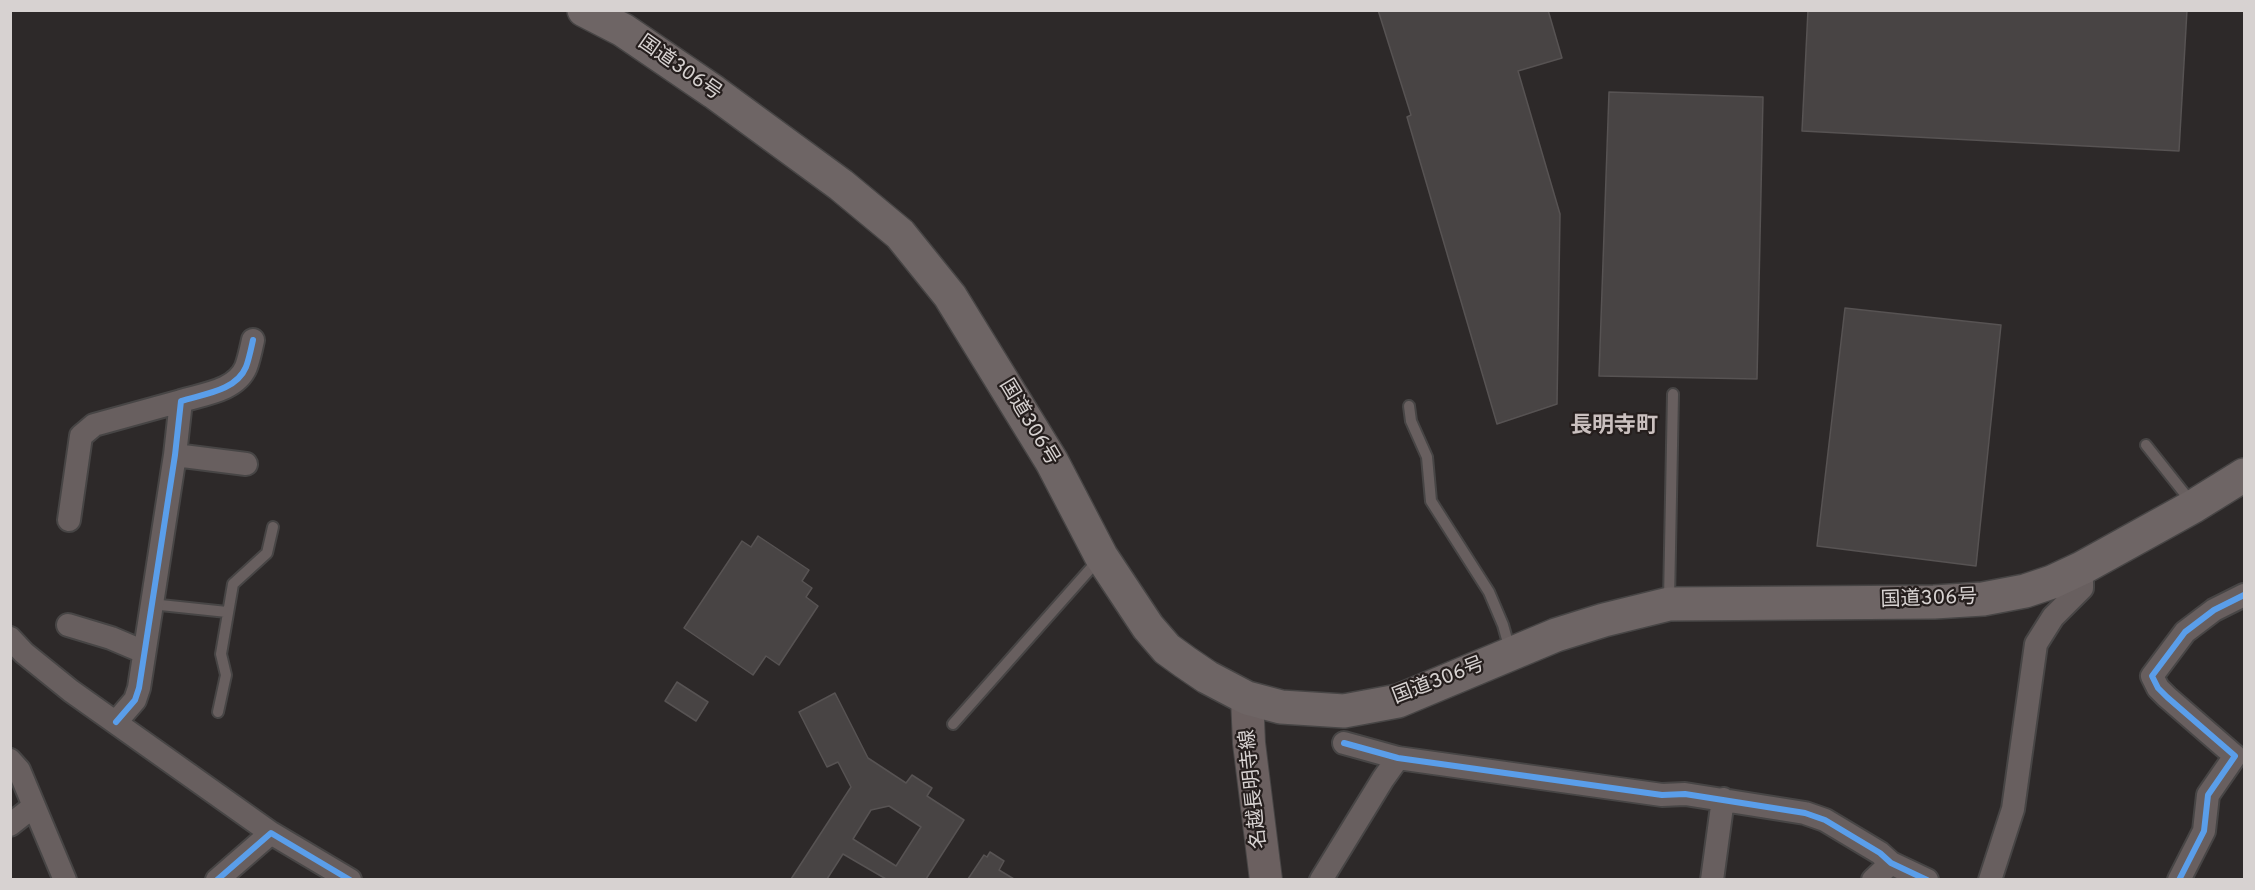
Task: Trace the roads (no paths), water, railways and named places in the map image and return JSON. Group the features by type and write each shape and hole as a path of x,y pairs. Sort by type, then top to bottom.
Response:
{"highway":[{"name":"国道306号","path":"596,14 723,99 841,185 900,234 950,296 1052,462 1101,556 1148,627 1167,649 1207,677 1247,698 1281,707 1344,711 1398,701 1556,635 1668,604 1934,602 1983,599 2025,591 2082,568 2194,506 2244,475"}],"main road":[{"name":"名越長明寺線","path":"1247,698 1249,743 1266,879"}],"street":[{"path":"69,520 81,436 94,424 229,386 239,379 246,368 253,340"},
{"path":"116,722 135,700 139,688 175,455 181,401"},
{"path":"175,455 246,464"},
{"path":"1990,879 2013,809 2036,644 2053,617 2082,588 2082,568"},
{"path":"2179,879 2204,831 2208,795 2235,756 2167,697 2158,688 2152,676 2185,632 2207,615 2244,595"},
{"path":"68,626 111,638 144,652"},
{"path":"10,638 24,653 71,691 271,833 350,879"},
{"path":"1344,743 1398,758 1662,795 1685,795 1723,800 1805,813 1825,820 1891,863 1928,879"},
{"path":"1321,879 1398,758"},
{"path":"10,760 19,770 65,879"},
{"path":"1712,879 1723,800"},
{"path":"10,825 34,806"},
{"path":"217,879 271,833"},
{"path":"1873,879 1891,863"}],"lane":[{"path":"1668,604 1673,394"},
{"path":"1409,406 1412,420 1427,457 1431,501 1489,592 1503,625 1511,653"},
{"path":"2146,445 2194,506"},
{"path":"218,712 226,675 221,654 233,584 267,553 273,526"},
{"path":"953,724 1101,556"},
{"path":"151,604 227,612"}],"district":[{"name":"長明寺町","path":"1614,428"}]}
